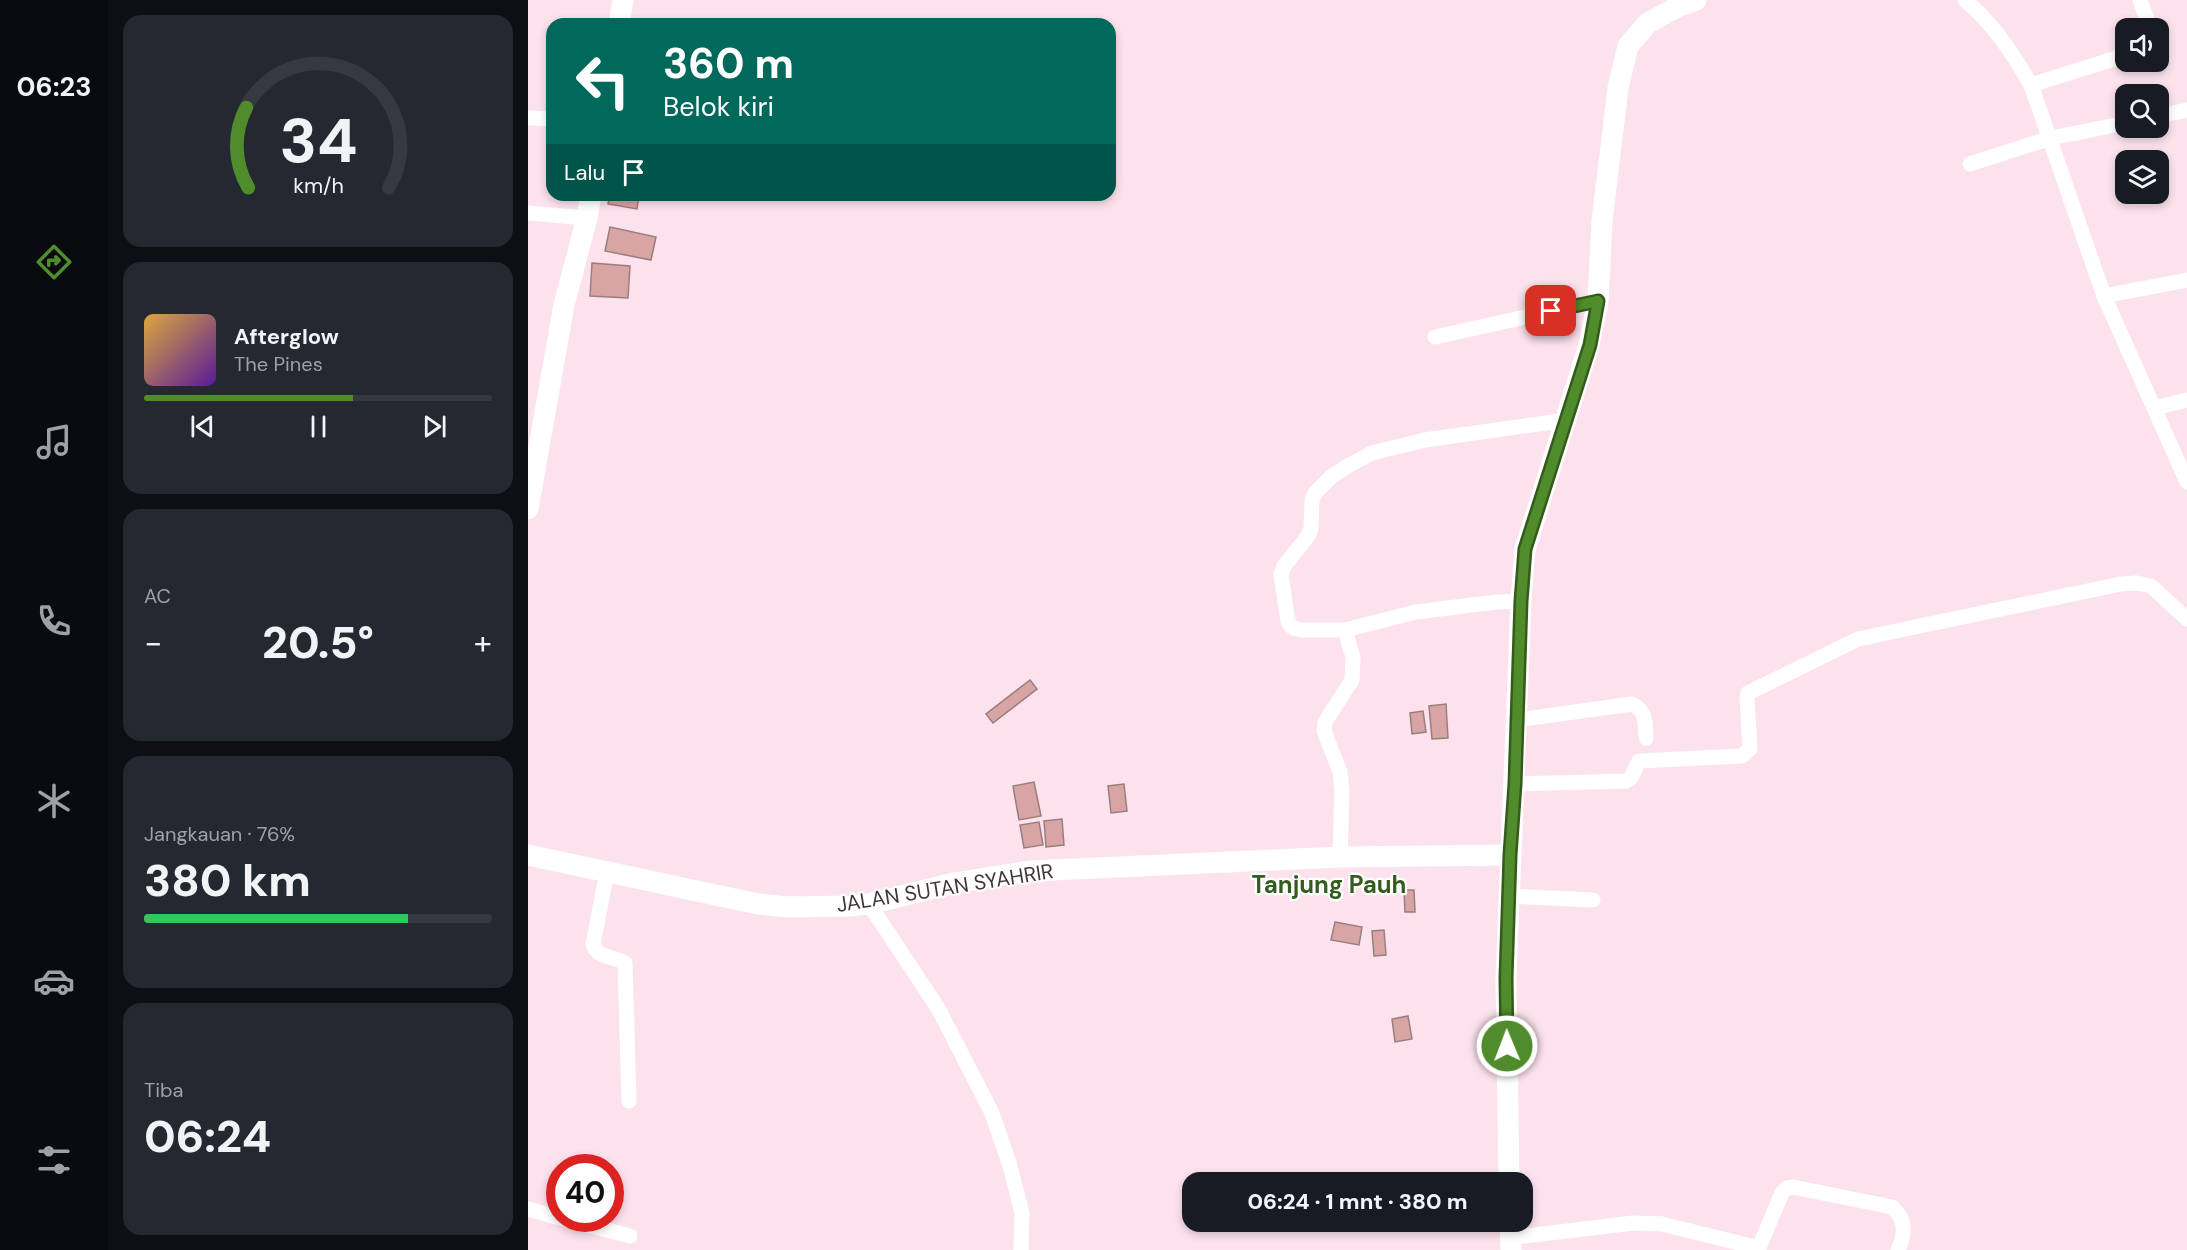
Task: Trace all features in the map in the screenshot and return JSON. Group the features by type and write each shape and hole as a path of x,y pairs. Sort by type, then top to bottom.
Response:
{"street":[{"path":"620,18 623,0"},
{"path":"1509,1172 1506,978 1525,549 1590,345 1598,301 1602,221 1618,88 1628,46 1648,23 1679,6 1696,0"},
{"path":"1965,0 1986,18 2013,53 2031,85 2104,296 2187,482"},
{"path":"2140,0 2146,18"},
{"path":"2031,85 2115,58"},
{"path":"2169,114 2187,110"},
{"path":"528,118 546,119"},
{"path":"1970,164 2051,138 2115,125"},
{"path":"528,509 564,305 590,201"},
{"path":"528,213 587,218"},
{"path":"2104,296 2187,280"},
{"path":"1435,337 1598,301"},
{"path":"2154,408 2187,400"},
{"path":"1521,601 1416,612 1345,630 1301,630 1293,628 1288,622 1281,574 1284,566 1304,542 1311,529 1312,501 1316,493 1331,477 1372,453 1425,440 1567,420"},
{"path":"1515,784 1626,781 1631,778 1639,761 1742,756 1750,749 1746,697 1748,693 1858,639 2121,584 2137,583 2151,586 2187,620"},
{"path":"1340,857 1342,790 1340,772 1324,732 1325,722 1352,680 1353,657 1345,630"},
{"path":"1517,720 1632,704 1640,708 1645,715 1646,738"},
{"name":"JALAN SUTAN SYAHRIR","path":"528,855 758,904 788,907 869,904 954,883 1030,871 1340,857 1510,855"},
{"path":"607,872 593,944 598,953 625,963 629,1101"},
{"path":"1509,896 1593,900"},
{"path":"869,904 938,1008 992,1113 1022,1213 1021,1250"},
{"path":"1510,1236 1633,1223 1662,1224 1758,1249 1782,1193 1787,1188 1793,1187 1892,1207 1902,1219 1904,1227 1898,1250"},
{"path":"528,1209 546,1214"},
{"path":"614,1232 630,1236"}],"building":[{"path":"609,201 638,201 637,209 608,204"},
{"path":"610,227 656,237 651,260 605,251"},
{"path":"592,263 630,266 628,298 590,296"},
{"path":"1030,680 1037,689 993,723 986,714"},
{"path":"1446,704 1448,738 1432,739 1429,706"},
{"path":"1423,711 1426,732 1412,734 1410,713"},
{"path":"1034,782 1041,816 1019,820 1013,786"},
{"path":"1124,784 1127,811 1111,813 1108,786"},
{"path":"1062,819 1064,845 1046,847 1044,821"},
{"path":"1039,822 1043,845 1024,848 1020,825"},
{"path":"1404,890 1414,890 1415,912 1405,912"},
{"path":"1335,922 1362,927 1359,945 1331,940"},
{"path":"1384,930 1386,955 1374,956 1372,931"},
{"path":"1408,1016 1412,1039 1395,1042 1392,1019"}],"district":[{"name":"Tanjung Pauh","path":"1329,885"}],"route":[{"path":"1507,1046 1506,978 1510,855 1525,549 1590,345 1598,301 1551,311"}]}
